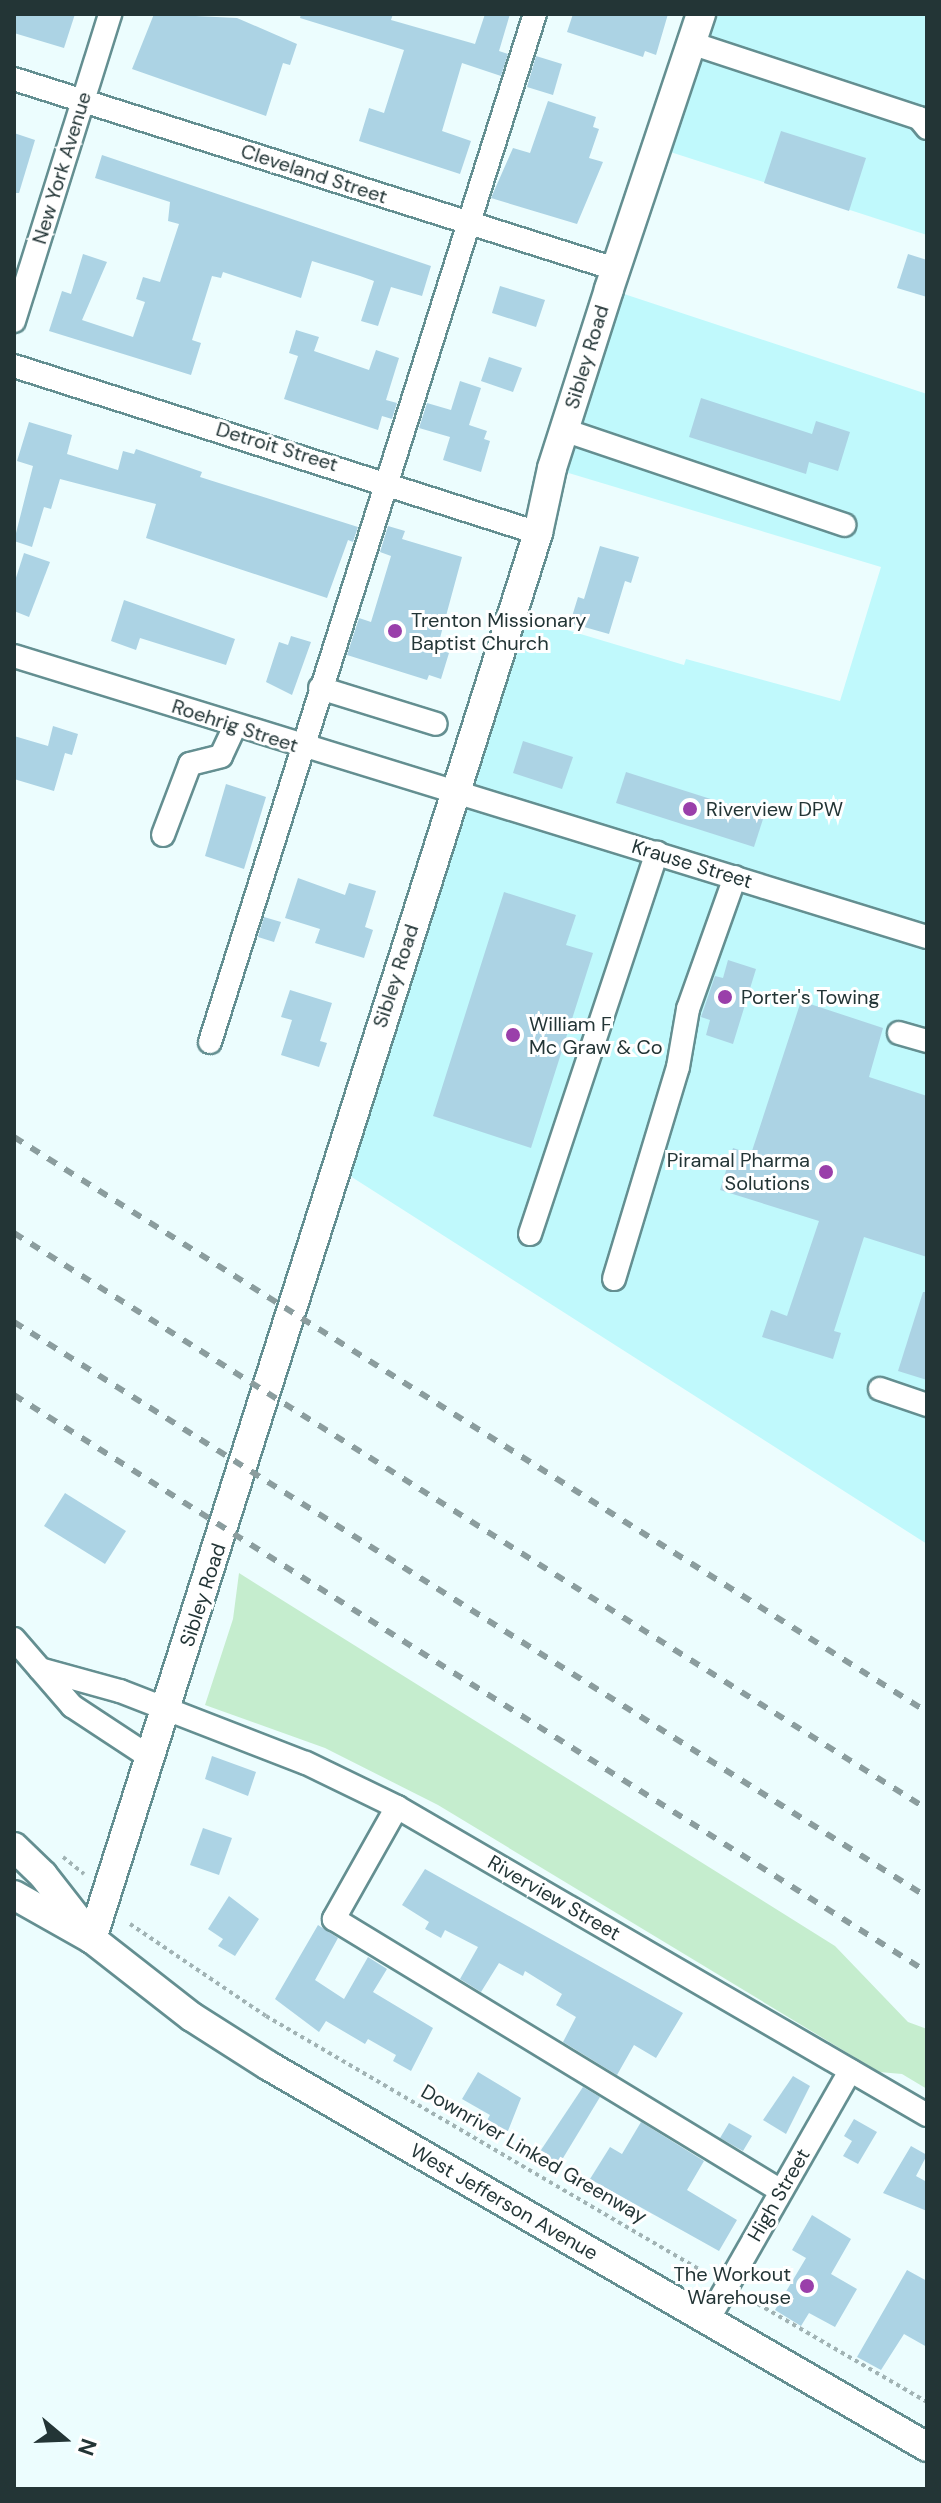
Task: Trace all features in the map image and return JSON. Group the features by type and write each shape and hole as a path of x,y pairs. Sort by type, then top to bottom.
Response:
{"main road":[{"name":"Sibley Road","path":"92,1939 538,533 564,430 701,14"},
{"name":"West Jefferson Avenue","path":"14,1847 43,1875 92,1939"},
{"name":"West Jefferson Avenue","path":"14,1895 92,1939 243,2050 927,2447"}],"street":[{"name":"New York Avenue","path":"14,321 110,14"},
{"path":"210,1042 535,14"},
{"path":"691,43 919,118 927,128"},
{"name":"Cleveland Street","path":"14,79 615,269"},
{"name":"Detroit Street","path":"14,366 385,481 538,533"},
{"path":"564,430 844,525"},
{"name":"Roehrig Street","path":"14,656 302,747 457,791"},
{"path":"320,688 436,724"},
{"path":"163,835 190,764 221,756 235,726"},
{"name":"Krause Street","path":"457,791 927,937"},
{"path":"530,1234 657,853"},
{"path":"614,1279 678,1067 688,1009 735,877"},
{"path":"899,1033 927,1041"},
{"path":"880,1389 927,1405"},
{"path":"14,1639 72,1706 151,1758"},
{"name":"Riverview Street","path":"40,1669 166,1710 306,1763 397,1807 927,2115"},
{"path":"397,1807 334,1919 781,2191"},
{"name":"High Street","path":"708,2320 850,2071"}],"path":[{"name":"Downriver Linked Greenway","path":"130,1924 266,2016 927,2402"}],"shaded area":[{"path":"701,14 927,14 927,235 655,147"},
{"path":"609,289 927,394 927,1544 336,1167 507,612 684,665 686,659 840,701 881,567 552,468"}],"green space":[{"path":"239,1573 835,1946 908,2022 927,2029 927,2089 902,2074 879,2072 438,1805 325,1748 205,1705 233,1619"}],"building":[{"path":"14,14 75,14 64,48 14,33"},
{"path":"154,14 237,18 297,44 290,65 283,63 266,116 132,69"},
{"path":"301,14 393,14 391,20 475,44 485,14 510,14 499,51 508,54 501,76 462,63 442,131 471,141 460,174 359,141 369,108 384,113 404,50 300,18"},
{"path":"573,14 668,14 656,55 645,51 643,57 567,32"},
{"path":"536,56 562,64 553,95 527,87"},
{"path":"548,101 596,117 593,127 599,129 589,158 603,162 577,224 491,198 513,148 530,153"},
{"path":"781,131 866,158 849,211 764,183"},
{"path":"14,133 35,140 19,193 14,193"},
{"path":"102,155 431,266 422,296 391,287 378,326 361,321 374,281 360,276 312,261 301,298 223,272 221,278 212,276 192,340 201,343 191,375 49,331 62,291 71,294 83,254 107,262 82,320 133,337 145,302 136,299 143,277 160,282 179,224 168,221 170,202 95,178"},
{"path":"908,254 927,260 927,297 897,288"},
{"path":"500,286 545,300 536,327 492,313"},
{"path":"296,330 319,337 314,351 369,370 376,350 399,358 386,400 397,403 392,419 382,416 378,430 284,399 298,356 289,353"},
{"path":"489,357 522,368 513,392 481,381"},
{"path":"460,381 481,388 469,425 487,431 484,439 490,441 481,472 443,460 450,437 419,428 427,403 451,410"},
{"path":"701,398 812,434 816,421 850,432 838,471 809,462 806,474 689,437"},
{"path":"29,422 72,435 67,454 118,470 123,451 134,454 136,449 202,472 200,477 358,527 353,542 348,540 327,598 146,538 156,504 60,479 51,509 44,507 32,547 14,541 33,466 17,461"},
{"name":"Trenton Missionary Baptist Church","path":"388,526 405,531 402,539 462,557 437,649 449,653 441,679 429,675 427,680 347,655 359,618 371,622 391,556 380,552"},
{"path":"600,546 639,557 631,583 625,581 609,634 570,623 578,597 584,599"},
{"path":"24,553 50,562 29,617 14,611 14,584"},
{"path":"124,600 235,639 226,665 140,638 136,650 111,641"},
{"path":"291,636 311,642 292,695 266,682 279,642 288,645"},
{"path":"53,726 78,734 72,755 65,753 54,791 14,779 14,736 48,746"},
{"path":"523,741 573,757 562,789 513,773"},
{"name":"Riverview DPW","path":"626,772 764,816 754,847 616,803"},
{"path":"226,784 266,797 244,869 205,856"},
{"path":"298,878 345,895 349,883 376,891 365,927 373,930 364,958 315,943 320,929 285,918"},
{"name":"William F Mc Graw & Co","path":"504,892 576,915 566,945 593,953 531,1148 433,1116"},
{"path":"264,917 281,922 274,942 258,937"},
{"name":"Porter's Towing","path":"728,960 756,969 733,1044 706,1035 710,1020 701,1017 715,976 723,978"},
{"path":"290,990 332,1003 320,1041 327,1043 319,1067 281,1055 292,1020 281,1017"},
{"name":"Piramal Pharma Solutions","path":"801,1001 883,1028 869,1077 927,1096 927,1257 864,1237 834,1331 841,1333 833,1359 762,1337 771,1310 787,1316 819,1221 720,1190 733,1148 751,1154"},
{"path":"923,1292 927,1292 927,1380 898,1371"},
{"path":"65,1493 126,1531 105,1564 44,1526"},
{"path":"212,1756 256,1772 248,1796 205,1779"},
{"path":"203,1828 232,1838 219,1875 190,1865"},
{"path":"425,1869 683,2013 656,2058 634,2045 617,2075 563,2042 576,2017 556,2005 562,1994 525,1971 523,1976 499,1963 481,1992 460,1979 478,1947 445,1930 441,1938 425,1929 429,1922 402,1905"},
{"path":"229,1896 259,1919 235,1956 218,1946 223,1939 208,1929"},
{"path":"318,1925 338,1938 315,1980 344,1999 368,1957 387,1969 373,1992 433,2028 411,2071 393,2061 396,2055 368,2039 365,2044 326,2021 319,2032 275,1999"},
{"path":"478,2072 521,2098 506,2136 485,2124 490,2115 462,2099"},
{"path":"793,2076 810,2086 786,2134 763,2120"},
{"path":"583,2087 600,2097 557,2168 537,2156"},
{"path":"854,2119 877,2132 858,2164 843,2156 852,2141 844,2136"},
{"path":"641,2122 704,2161 687,2190 737,2220 719,2251 590,2179 610,2147 622,2154"},
{"path":"729,2123 752,2136 743,2151 720,2138"},
{"path":"911,2146 927,2155 916,2176 927,2182 927,2211 883,2193"},
{"name":"The Workout Warehouse","path":"812,2215 851,2239 831,2274 857,2289 835,2327 809,2313 801,2326 775,2310 806,2258 792,2250"},
{"path":"907,2270 927,2281 927,2347 904,2334 881,2370 857,2357"}],"railway":[{"path":"14,1137 927,1712"},
{"path":"14,1233 927,1809"},
{"path":"14,1322 927,1897"},
{"path":"14,1395 927,1972"}],"place":[{"name":"Trenton Missionary Baptist Church","path":"395,631"},
{"name":"Riverview DPW","path":"690,809"},
{"name":"Porter's Towing","path":"725,997"},
{"name":"William F Mc Graw & Co","path":"513,1035"},
{"name":"Piramal Pharma Solutions","path":"826,1172"},
{"name":"The Workout Warehouse","path":"807,2286"}]}
